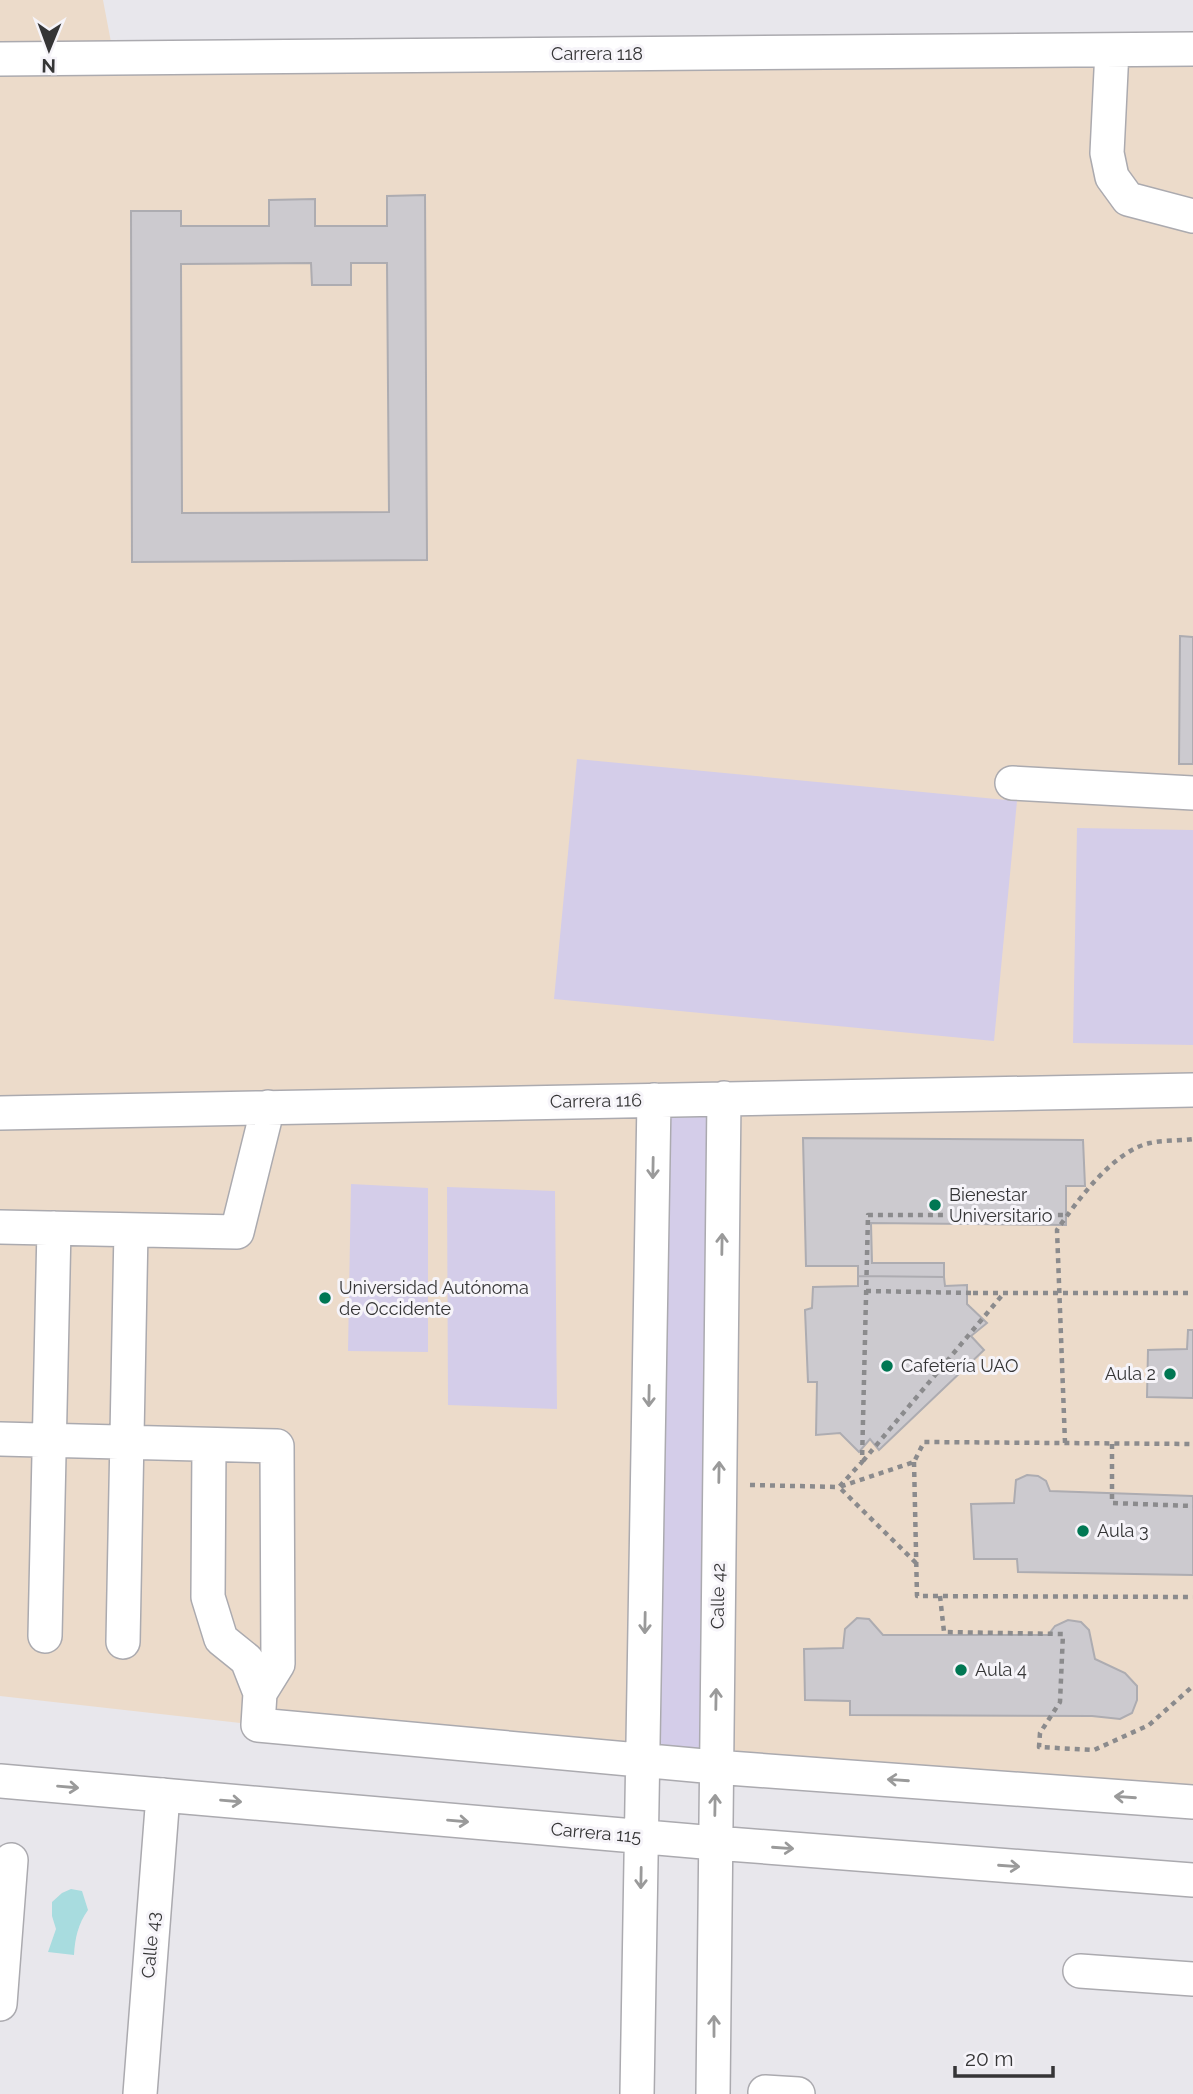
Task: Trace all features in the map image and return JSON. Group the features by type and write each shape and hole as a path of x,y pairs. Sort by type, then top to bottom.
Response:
{"street":[{"name":"Carrera 118","path":"0,59 1193,49"},
{"path":"1112,50 1107,153 1112,177 1128,199 1193,216"},
{"path":"1012,783 1193,793"},
{"name":"Carrera 116","path":"0,1113 1193,1090"},
{"name":"Calle 42","path":"713,2094 724,1098"},
{"path":"637,2094 654,1100"},
{"path":"0,1227 237,1232 268,1107"},
{"path":"45,1636 54,1228"},
{"path":"123,1642 131,1230"},
{"path":"0,1439 276,1446 278,1664 259,1709"},
{"path":"209,1445 208,1597 221,1639 247,1660 259,1709"},
{"path":"259,1709 643,1761 1193,1802"},
{"name":"Carrera 115","path":"0,1781 641,1837 1193,1880"},
{"name":"Calle 43","path":"140,2094 163,1795"},
{"path":"1,1984 11,1860"},
{"path":"1080,1971 1193,1979"}],"path":[{"path":"1065,1443 1056,1230 1114,1161 1149,1143 1193,1139"},
{"path":"862,1462 868,1215 1067,1215"},
{"path":"866,1291 1193,1293"},
{"path":"839,1487 1004,1293"},
{"path":"1193,1444 924,1442 914,1462 917,1596 1193,1597"},
{"path":"1112,1444 1112,1503 1193,1506"},
{"path":"750,1485 839,1487 914,1462"},
{"path":"839,1487 916,1563"},
{"path":"940,1596 944,1632 1063,1634 1060,1702 1040,1733 1039,1747 1094,1750 1149,1725 1193,1686"}],"shaded area":[{"path":"0,0 103,0 114,58 1193,60 1193,1802 643,1761 258,1725 0,1696"},
{"path":"577,759 1017,801 994,1041 554,999"},
{"path":"1077,828 1193,830 1193,1045 1073,1043"},
{"path":"724,1098 715,1767 643,1761 654,1100"},
{"path":"351,1184 428,1188 428,1352 348,1351"},
{"path":"447,1187 555,1191 557,1409 448,1405"}],"water":[{"path":"71,1889 82,1891 88,1910 78,1931 74,1955 48,1952 56,1929 52,1902"}],"building":[{"path":"425,195 427,560 132,562 131,211 181,211 181,226 269,226 269,200 315,199 315,226 387,226 387,196","holes":["311,263 312,285 351,285 351,263 387,263 389,512 182,513 181,264"]},
{"path":"1180,636 1193,637 1193,764 1179,764"},
{"name":"Bienestar Universitario","path":"803,1138 1083,1140 1085,1186 1066,1186 1066,1225 871,1223 872,1263 944,1263 944,1277 858,1276 858,1266 806,1266"},
{"name":"Cafetería UAO","path":"858,1276 944,1277 945,1286 967,1285 967,1304 987,1323 971,1336 984,1350 879,1450 870,1439 859,1452 840,1433 816,1435 817,1382 808,1382 805,1310 812,1308 813,1287 858,1286"},
{"name":"Aula 2","path":"1188,1330 1193,1330 1193,1398 1147,1397 1148,1350 1187,1349"},
{"name":"Aula 3","path":"1027,1475 1038,1476 1046,1481 1050,1491 1193,1496 1193,1575 1018,1572 1017,1559 974,1559 971,1504 1014,1503 1016,1480"},
{"name":"Aula 4","path":"857,1618 869,1619 883,1635 1048,1635 1055,1626 1068,1620 1081,1622 1089,1630 1095,1659 1125,1673 1137,1686 1137,1700 1132,1713 1120,1719 1092,1716 850,1715 850,1701 805,1700 804,1649 843,1648 845,1629"}],"place":[{"name":"Bienestar Universitario","path":"935,1205"},
{"name":"Universidad Autónoma de Occidente","path":"325,1298"},
{"name":"Cafetería UAO","path":"887,1366"},
{"name":"Aula 2","path":"1170,1374"},
{"name":"Aula 3","path":"1083,1531"},
{"name":"Aula 4","path":"961,1670"}]}
